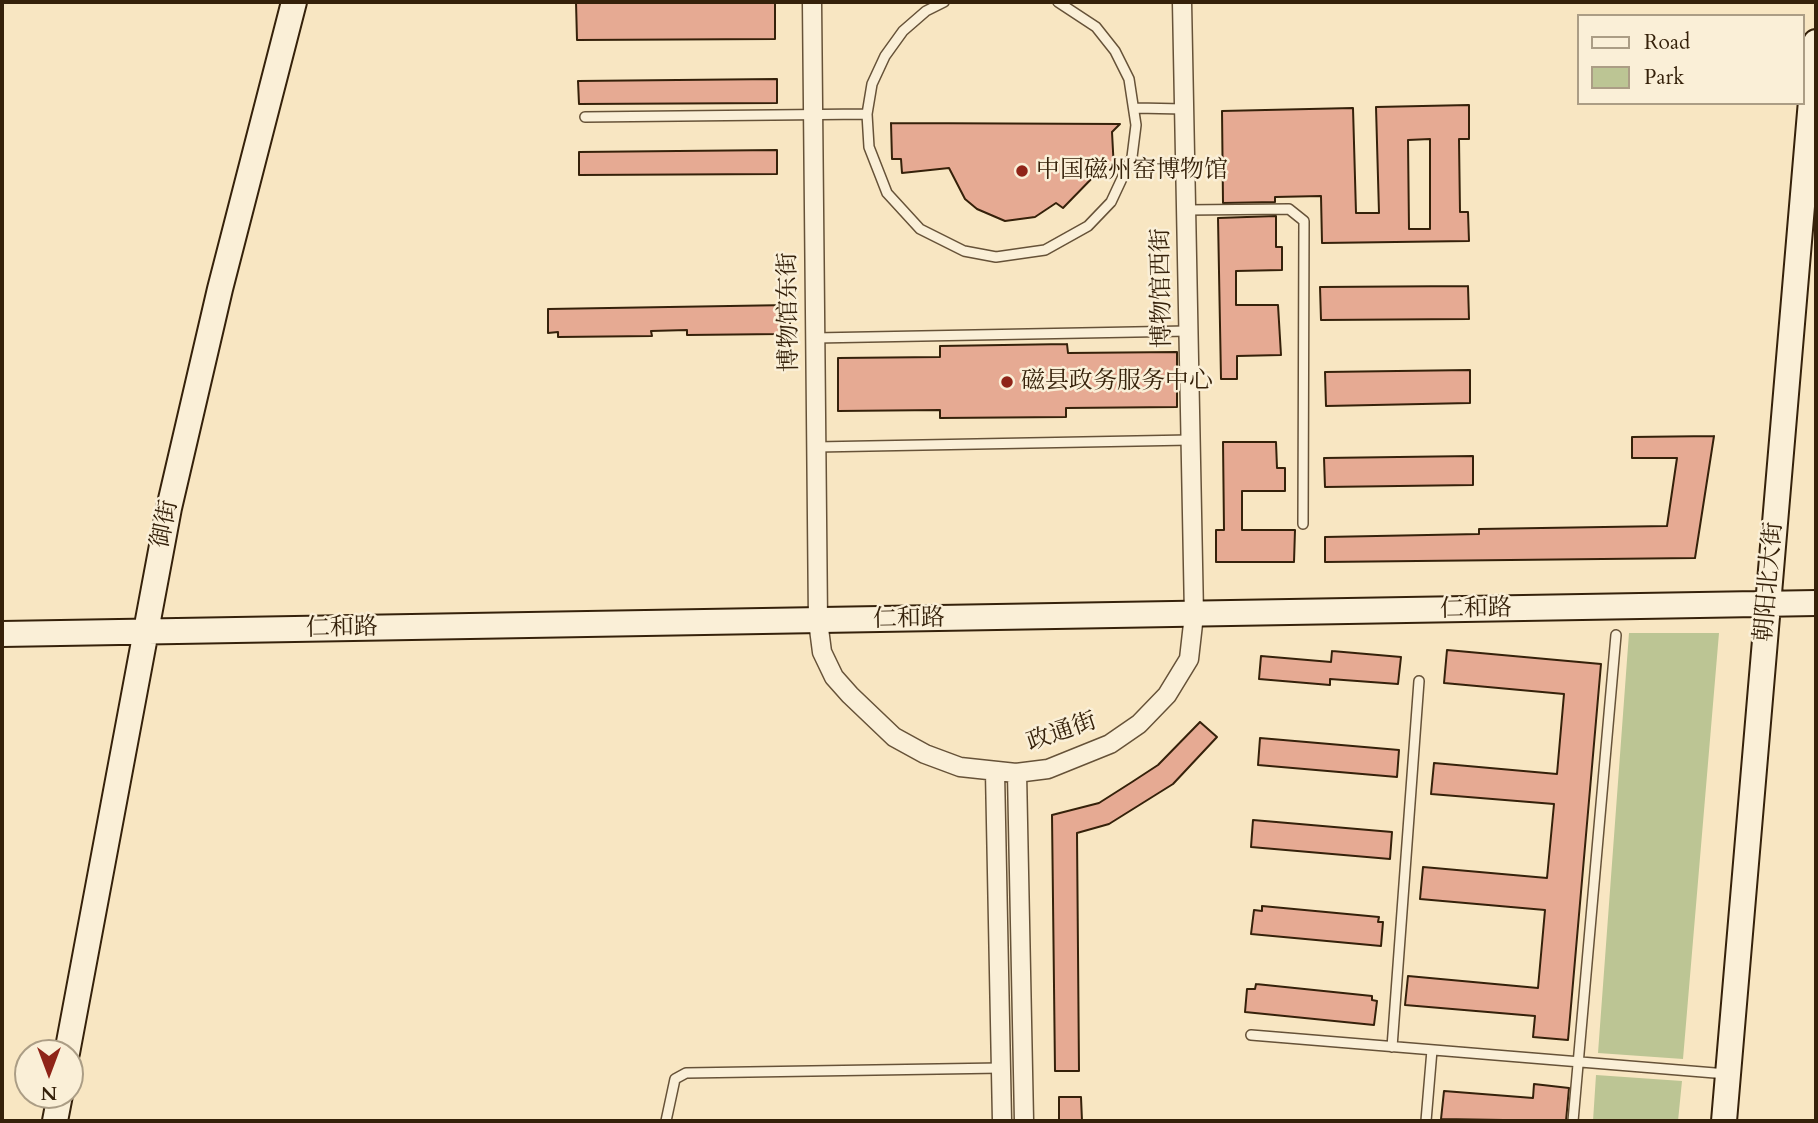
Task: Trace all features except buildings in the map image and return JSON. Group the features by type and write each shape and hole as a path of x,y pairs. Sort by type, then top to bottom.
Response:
{"street":[{"name":"御街","path":"70,1039 169,508 208,341 294,2"},
{"name":"博物馆东街","path":"812,2 818,621"},
{"name":"博物馆西街","path":"1182,2 1194,615"},
{"name":"朝阳北大街","path":"1724,1121 1816,42"},
{"name":"仁和路","path":"2,635 1816,603"},
{"name":"政通街","path":"818,621 822,652 834,677 870,717 894,737 925,754 960,767 1017,773 1048,769 1075,760 1110,744 1139,724 1167,695 1189,659 1194,615"},
{"path":"995,772 1002,1121"},
{"path":"1017,773 1024,1121"}],"lane":[{"path":"944,2 926,11 903,31 885,56 872,84 867,114 873,163 887,193 907,218 933,239 964,251 1013,256 1045,250 1088,226 1111,202 1132,158 1136,108 1129,79 1115,51 1096,27 1058,2"},
{"path":"1136,108 1184,108"},
{"path":"585,117 867,114"},
{"path":"1186,210 1289,209 1304,221 1303,524"},
{"path":"815,338 1188,331"},
{"path":"816,447 1190,440"},
{"path":"1573,1121 1616,635"},
{"path":"1392,1047 1419,681"},
{"path":"1251,1035 1728,1074"},
{"path":"1426,1121 1432,1050"},
{"path":"666,1121 675,1079 686,1073 1001,1068"}],"green space":[{"path":"1629,633 1719,633 1683,1059 1598,1053"},
{"path":"1596,1075 1682,1081 1678,1121 1593,1121"}],"place":[{"name":"中国磁州窑博物馆","path":"1022,171"},
{"name":"磁县政务服务中心","path":"1007,382"}]}
